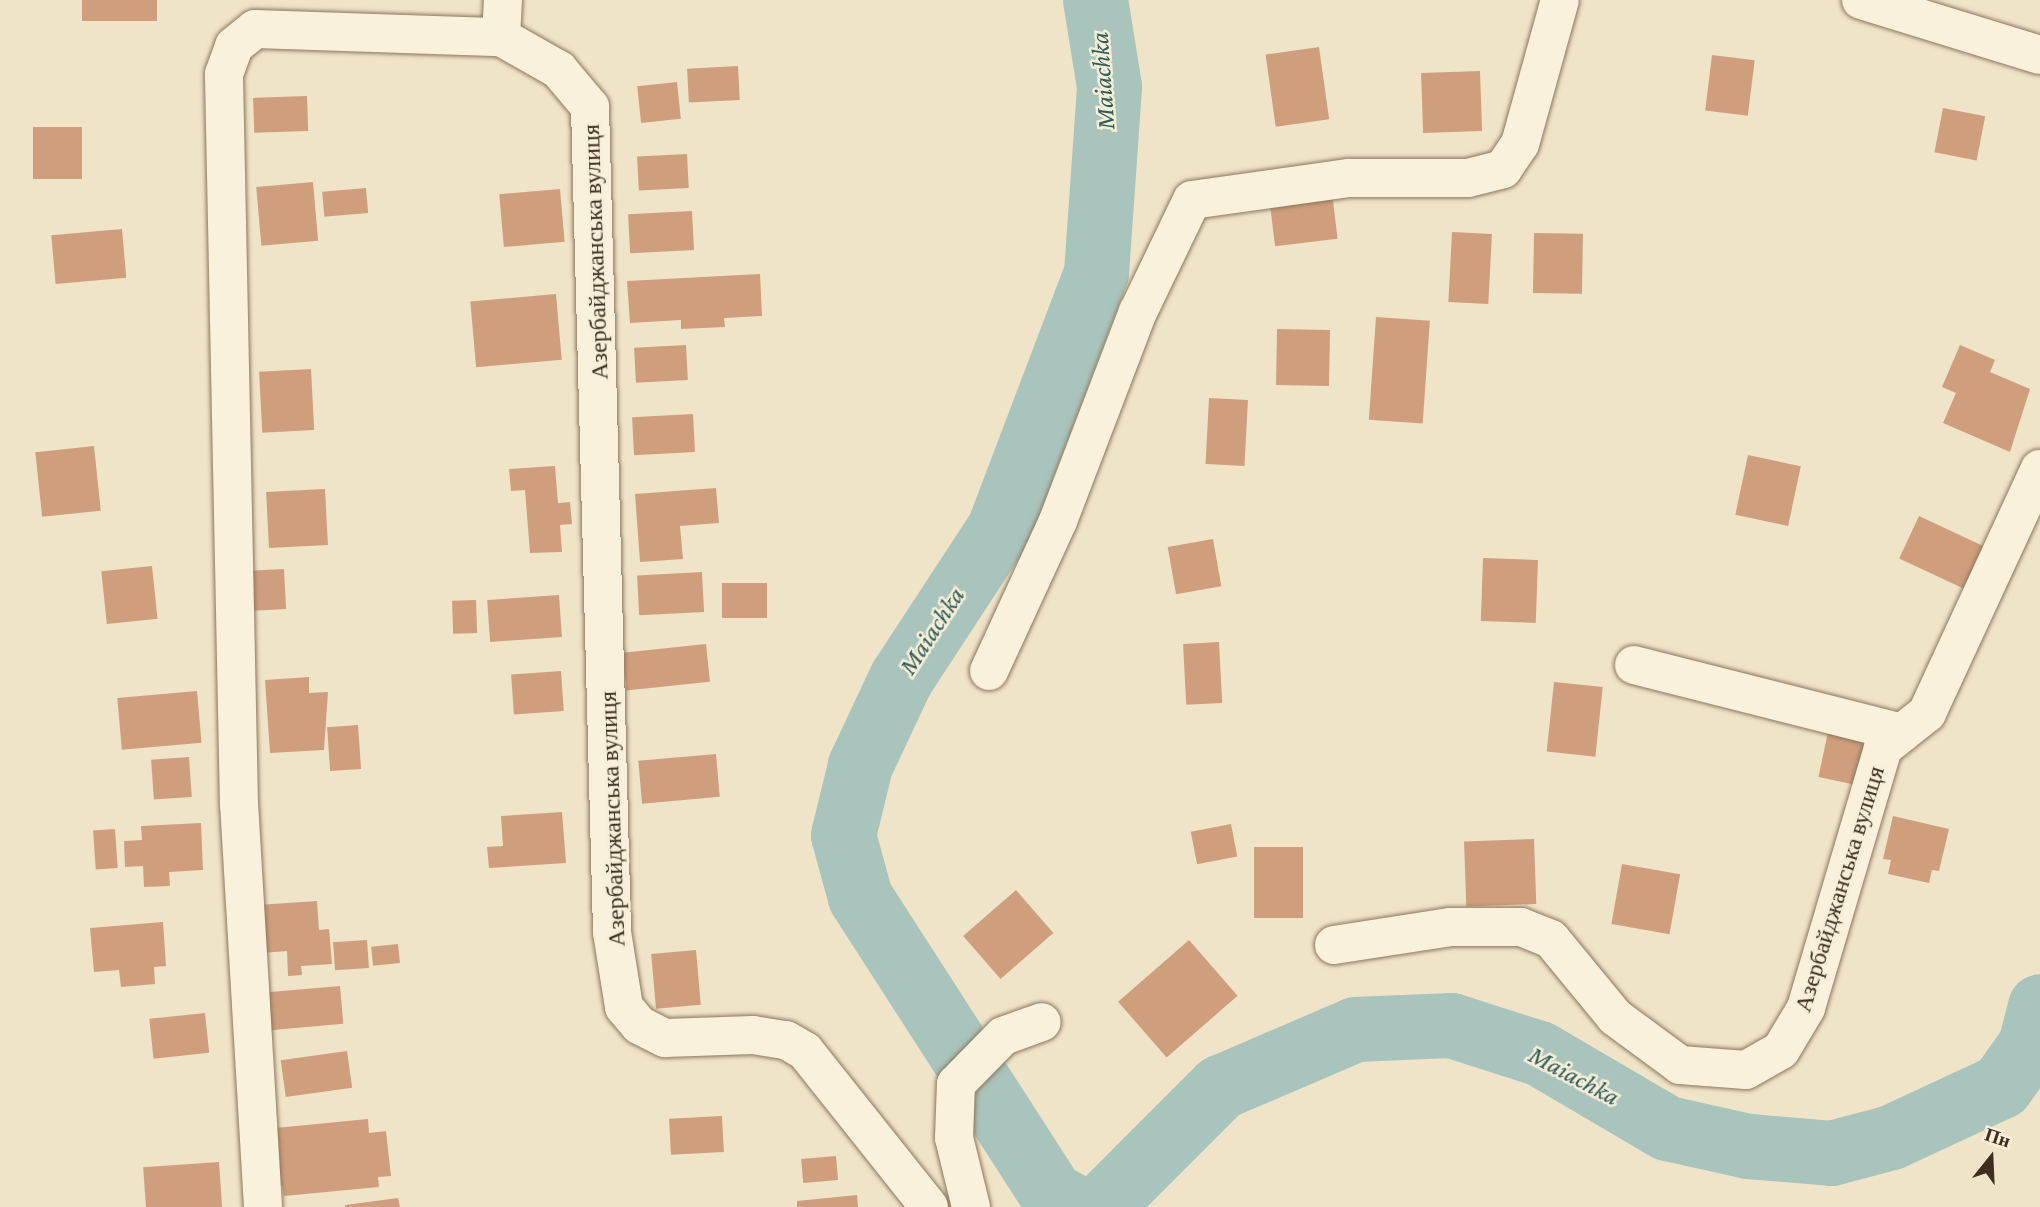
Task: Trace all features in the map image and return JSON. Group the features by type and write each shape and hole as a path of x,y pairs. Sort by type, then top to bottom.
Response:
{"street":[{"path":"989,671 1058,521 1138,312 1192,200 1349,178 1468,178 1503,169 1520,144 1560,0"},
{"path":"1861,0 2040,55"},
{"name":"Азербайджанська вулиця","path":"262,1207 239,805 224,74 234,46 255,29 502,16 559,70 590,107 612,932 624,1007 639,1025 665,1038 753,1035 786,1040 805,1051 929,1207"},
{"name":"Азербайджанська вулиця","path":"1334,945 1450,927 1521,927 1551,939 1615,1017 1647,1045 1680,1065 1746,1070 1782,1049 1806,1008 1883,748 1927,713 2040,469"},
{"path":"1633,665 1902,733"},
{"path":"971,1207 954,1138 956,1084 1003,1036 1042,1022"}],"building":[{"path":"82,0 157,0 157,21 82,21"},
{"path":"1319,47 1329,119 1276,127 1266,55"},
{"path":"1712,55 1755,60 1748,116 1705,111"},
{"path":"738,66 740,100 689,103 687,69"},
{"path":"1480,71 1482,131 1423,133 1421,73"},
{"path":"677,82 681,119 641,123 637,86"},
{"path":"307,96 308,131 254,133 253,98"},
{"path":"1943,108 1985,116 1977,160 1934,152"},
{"path":"33,127 82,127 82,179 33,179"},
{"path":"687,154 689,188 639,191 637,157"},
{"path":"313,182 318,241 261,246 256,187"},
{"path":"366,188 368,213 324,217 322,192"},
{"path":"560,189 565,242 504,247 499,194"},
{"path":"1332,193 1338,239 1275,246 1269,201"},
{"path":"692,211 694,250 630,253 628,214"},
{"path":"122,229 126,278 56,284 51,235"},
{"path":"1452,232 1492,234 1488,304 1448,302"},
{"path":"1534,233 1583,234 1582,294 1533,293"},
{"path":"760,274 762,316 724,318 725,327 681,329 681,320 630,323 627,281"},
{"path":"556,294 562,360 476,367 470,301"},
{"path":"1376,317 1430,321 1423,424 1369,420"},
{"path":"1277,329 1330,330 1329,386 1276,385"},
{"path":"686,345 688,380 636,383 634,348"},
{"path":"1960,345 1995,360 1990,372 2030,389 2010,452 1943,423 1956,393 1942,387"},
{"path":"311,369 314,430 262,433 259,372"},
{"path":"1209,398 1248,400 1244,466 1206,464"},
{"path":"693,414 695,452 634,455 632,417"},
{"path":"94,446 101,511 42,517 35,452"},
{"path":"1748,455 1801,466 1788,526 1735,515"},
{"path":"555,466 558,503 570,502 572,524 560,525 562,552 530,553 525,490 511,491 509,469"},
{"path":"716,488 719,523 680,526 683,559 640,562 635,494"},
{"path":"325,489 328,545 269,548 266,492"},
{"path":"1919,516 1987,548 1967,590 1899,559"},
{"path":"1213,539 1221,586 1176,594 1168,547"},
{"path":"1483,558 1538,560 1536,623 1481,621"},
{"path":"152,566 158,619 107,624 101,571"},
{"path":"284,569 286,609 253,611 251,571"},
{"path":"702,572 704,612 639,615 637,575"},
{"path":"722,583 767,583 767,618 722,618"},
{"path":"559,595 562,637 490,642 487,600"},
{"path":"476,600 477,633 453,634 452,601"},
{"path":"1219,642 1222,703 1186,705 1183,644"},
{"path":"706,644 710,682 626,691 622,653"},
{"path":"561,671 564,711 514,714 511,674"},
{"path":"309,677 309,693 328,692 324,750 270,753 265,680"},
{"path":"1554,682 1603,687 1595,757 1547,752"},
{"path":"197,691 202,743 122,750 117,698"},
{"path":"358,725 361,769 330,771 327,727"},
{"path":"1828,732 1867,740 1858,785 1818,777"},
{"path":"716,754 720,797 642,804 638,761"},
{"path":"189,757 192,797 154,800 151,760"},
{"path":"562,812 566,863 489,868 487,847 503,846 501,816"},
{"path":"1893,816 1949,829 1939,871 1932,870 1929,883 1888,874 1891,860 1883,859"},
{"path":"201,823 203,870 169,872 170,886 144,887 143,866 125,867 124,841 142,840 141,826"},
{"path":"1231,824 1237,856 1197,864 1191,832"},
{"path":"115,829 118,868 96,869 93,831"},
{"path":"1534,839 1536,904 1466,906 1464,841"},
{"path":"1254,847 1303,847 1303,918 1254,918"},
{"path":"1622,864 1680,874 1670,934 1611,924"},
{"path":"1016,890 1053,933 1001,979 963,936"},
{"path":"317,901 319,930 329,929 332,964 301,966 302,975 288,976 287,951 262,953 258,905"},
{"path":"163,922 166,966 154,967 155,984 121,987 119,970 94,972 90,928"},
{"path":"367,940 369,968 335,970 333,942"},
{"path":"1189,940 1238,996 1167,1058 1118,1002"},
{"path":"398,944 400,963 373,966 371,947"},
{"path":"696,950 701,1005 656,1009 651,954"},
{"path":"340,986 343,1024 268,1030 264,993"},
{"path":"205,1013 209,1053 153,1059 149,1019"},
{"path":"347,1051 352,1088 286,1097 281,1060"},
{"path":"722,1116 724,1152 671,1155 669,1119"},
{"path":"368,1119 369,1133 386,1131 391,1176 378,1177 379,1187 284,1196 282,1185 271,1186 265,1129"},
{"path":"836,1156 838,1180 803,1183 801,1159"},
{"path":"219,1162 222,1207 146,1207 143,1167"},
{"path":"857,1195 858,1207 797,1207 797,1201"},
{"path":"398,1198 400,1207 345,1207 345,1205"}],"waterway":[{"name":"Maiachka","path":"1075,1207 1052,1195 860,897 843,835 860,765 901,678 999,528 1096,273 1109,86 1095,0"},
{"name":"Maiachka","path":"1100,1207 1220,1087 1355,1029 1451,1025 1539,1053 1667,1128 1748,1146 1831,1153 1891,1137 2001,1086 2030,1045 2040,1006"}]}
